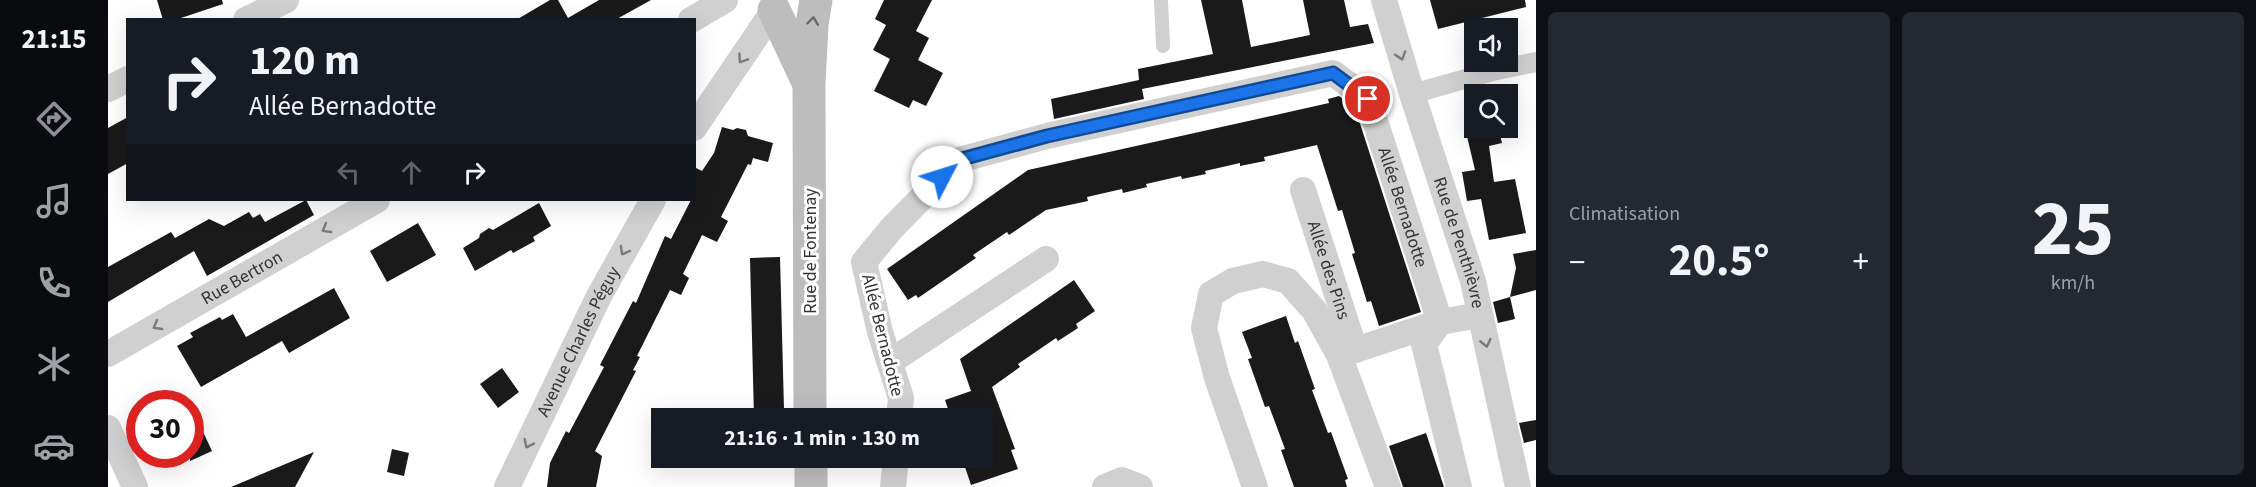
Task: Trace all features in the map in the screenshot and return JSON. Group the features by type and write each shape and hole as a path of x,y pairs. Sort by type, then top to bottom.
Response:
{"main road":[{"name":"Rue de Fontenay","path":"810,408 809,84 812,24 816,0"},
{"name":"Rue de Fontenay","path":"781,3 809,84"},
{"path":"811,468 811,487"}],"street":[{"path":"250,18 286,0"},
{"path":"694,18 725,0"},
{"name":"Rue de Penthièvre","path":"1384,0 1473,281 1518,487"},
{"path":"696,125 781,3"},
{"path":"1412,94 1497,70 1536,62"},
{"name":"Allée Bernadotte","path":"900,408 901,398 880,332 864,262 892,228 958,160 1047,136 1333,73 1368,99 1440,322"},
{"path":"108,89 126,80"},
{"name":"Allée des Pins","path":"1303,190 1347,352"},
{"name":"Rue Bertron","path":"108,354 375,201"},
{"name":"Avenue Charles Péguy","path":"507,487 599,296 651,201"},
{"path":"890,362 1046,259"},
{"path":"1255,487 1217,378 1203,328 1211,294 1233,281 1263,274 1288,281 1314,309 1347,352 1388,487"},
{"path":"1347,352 1440,322 1480,315"},
{"path":"1440,322 1424,344 1459,487"},
{"path":"108,428 135,487"},
{"path":"893,487 895,468"},
{"path":"1105,487 1122,480 1140,487"}],"lane":[{"path":"1161,0 1163,46"}],"building":[{"path":"157,0 222,0 223,4 181,18 162,18"},
{"path":"550,0 558,0 568,18 519,18"},
{"path":"599,0 651,0 619,18 568,18"},
{"path":"884,0 932,0 916,31 929,38 918,60 943,73 926,106 913,100 909,108 874,91 890,59 873,50 886,25 875,19"},
{"path":"1201,0 1242,0 1251,47 1310,35 1303,0 1344,0 1350,27 1368,24 1374,43 1142,89 1144,99 1054,119 1051,99 1139,80 1138,69 1213,54"},
{"path":"1430,0 1525,0 1526,7 1482,18 1464,18 1464,22 1438,29"},
{"path":"1339,96 1355,108 1421,312 1379,326 1371,301 1367,302 1352,254 1355,253 1342,210 1338,211 1317,145 1264,157 1265,161 1240,166 1240,163 1182,179 1181,176 1146,184 1147,187 1123,193 1122,189 1087,197 1088,201 1046,210 1009,235 1007,232 973,255 976,258 918,298 916,295 908,300 887,269 1028,170 1329,103 1328,99"},
{"path":"126,118 126,164 108,174 108,128"},
{"path":"722,127 746,130 748,136 773,143 768,162 753,158 751,165 748,164 721,217 728,221 717,242 702,235 683,274 689,278 681,295 670,290 637,356 640,357 633,370 636,371 595,451 602,456 596,487 547,487 550,463 566,431 569,433 604,367 600,365 633,301 636,303 665,236 671,239 690,201 696,201 696,168 702,171 714,153"},
{"path":"1467,138 1501,138 1502,143 1489,146 1494,182 1515,179 1526,233 1489,240 1481,199 1467,201 1462,172 1475,170"},
{"path":"304,201 307,201 314,215 207,276 194,251 108,302 108,267 171,232 175,238 209,219 224,226 249,212 253,218 260,214 265,222"},
{"path":"539,203 551,226 533,237 535,241 513,253 511,250 475,271 463,248 479,238 480,234 489,228 493,230"},
{"path":"418,223 436,255 387,282 370,251"},
{"path":"1536,250 1536,290 1510,297 1516,268 1513,254"},
{"path":"780,257 784,408 754,408 750,258"},
{"path":"1074,280 1095,311 1076,324 1078,328 1058,341 1056,338 1018,364 1020,367 992,387 1015,449 1011,450 1018,469 971,485 965,468 993,468 993,408 948,408 945,400 971,391 960,359"},
{"path":"334,288 350,318 289,353 282,341 201,387 177,346 193,337 190,333 220,317 222,320 233,314 246,337"},
{"path":"1510,297 1515,319 1498,323 1493,302"},
{"path":"1286,316 1295,343 1298,341 1315,389 1312,390 1328,433 1331,432 1348,479 1345,480 1347,487 1294,487 1281,450 1285,449 1269,406 1265,407 1248,359 1252,358 1242,332"},
{"path":"502,368 519,392 498,408 480,384"},
{"path":"1536,420 1536,440 1524,443 1519,423"},
{"path":"1426,433 1444,487 1403,487 1389,446"},
{"path":"204,434 212,451 204,455"},
{"path":"392,449 409,453 404,476 387,472"},
{"path":"314,452 295,487 231,487"}],"route":[{"path":"942,177 958,160 1047,136 1333,73 1368,99"}]}
